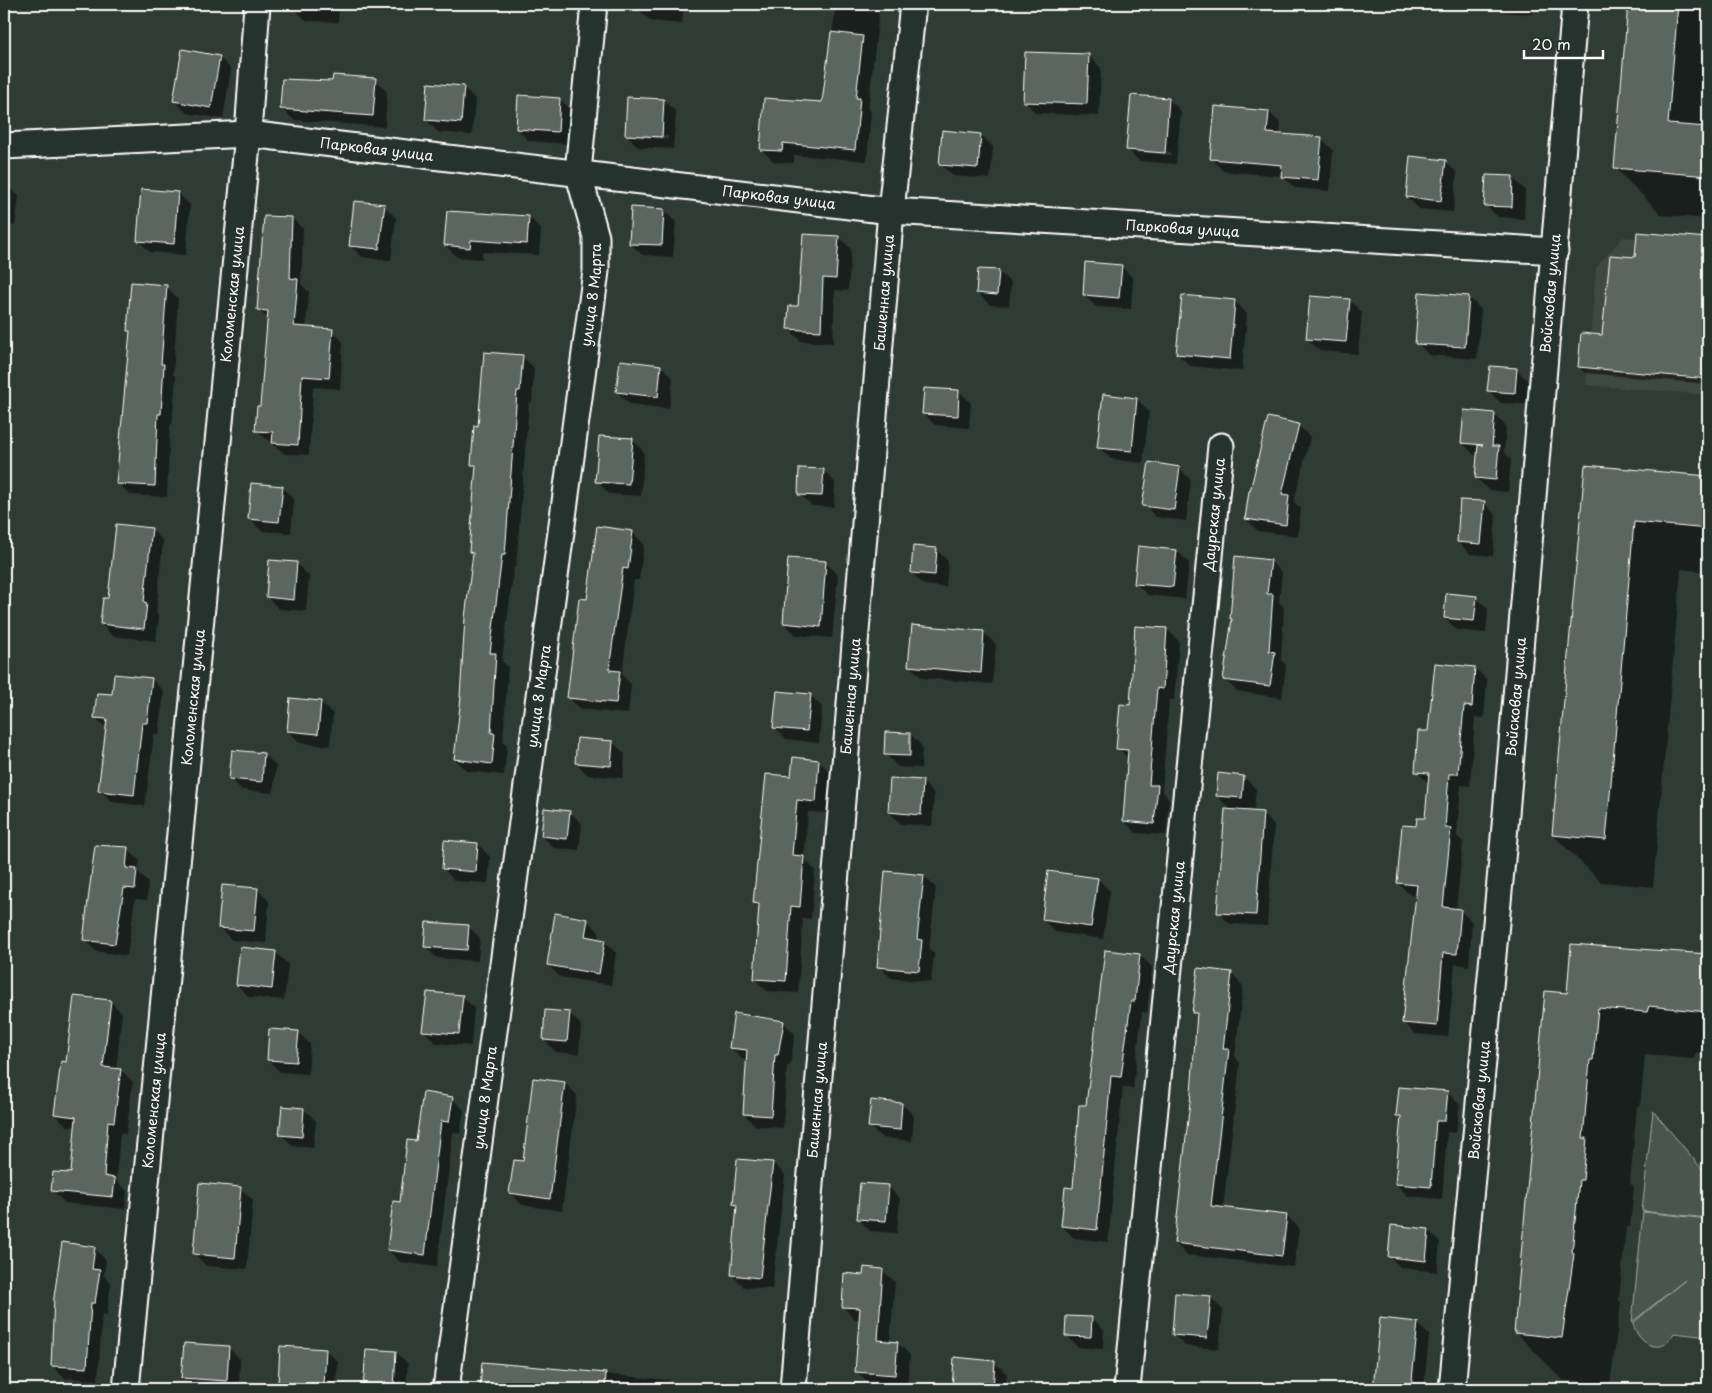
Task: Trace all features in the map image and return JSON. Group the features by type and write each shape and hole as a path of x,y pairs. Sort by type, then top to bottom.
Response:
{"street":[{"name":"Коломенская улица","path":"126,1389 248,134 257,4"},
{"name":"улица 8 Марта","path":"446,1389 596,271 596,238 578,172 594,4"},
{"name":"Башенная улица","path":"793,1389 891,211 914,4"},
{"name":"Войсковая улица","path":"1452,1389 1556,251 1575,4"},
{"name":"Парковая улица","path":"4,146 248,134 578,172 891,211 1556,251"},
{"name":"Даурская улица","path":"1127,1389 1221,446"}],"shaded area":[{"path":"1623,237 1708,244 1708,395 1586,385 1596,267"},
{"path":"1653,1111 1708,1176 1708,1218 1642,1211"},
{"path":"1643,1212 1708,1219 1708,1337 1674,1333 1663,1345 1657,1346 1645,1342 1636,1331 1633,1323 1685,1280 1632,1322"}],"building":[{"path":"1628,4 1678,4 1668,124 1708,127 1708,176 1614,168"},
{"path":"831,32 863,36 856,98 860,98 855,150 783,143 782,151 760,150 764,98 822,102"},
{"path":"182,49 220,56 211,108 173,101"},
{"path":"1025,52 1089,54 1087,104 1023,102"},
{"path":"333,75 376,78 373,116 280,109 282,79 332,81"},
{"path":"428,83 464,86 461,123 425,120"},
{"path":"518,95 560,98 558,132 516,129"},
{"path":"1131,95 1169,98 1165,153 1126,150"},
{"path":"627,97 664,99 662,137 625,135"},
{"path":"1215,106 1269,111 1267,133 1322,137 1318,180 1281,177 1282,165 1210,159"},
{"path":"942,130 981,134 978,168 939,165"},
{"path":"1410,156 1446,160 1441,201 1406,197"},
{"path":"1486,175 1513,176 1512,207 1484,206"},
{"path":"141,189 178,192 174,244 137,241"},
{"path":"354,201 385,204 379,249 349,246"},
{"path":"631,207 664,209 662,245 629,244"},
{"path":"447,211 529,216 527,244 471,240 470,248 444,245"},
{"path":"264,216 292,217 290,278 298,279 294,326 333,329 329,378 302,376 298,445 272,443 273,432 255,431 257,406 260,406 268,311 257,310"},
{"path":"1637,232 1708,238 1708,379 1578,367 1581,333 1602,335 1610,255 1635,257"},
{"path":"803,234 839,236 836,279 823,278 821,331 787,329 789,306 798,306"},
{"path":"1085,262 1122,265 1119,298 1083,295"},
{"path":"978,269 999,270 997,295 976,293"},
{"path":"131,282 167,285 161,364 164,364 161,414 158,414 155,486 116,484 130,331 127,331"},
{"path":"1419,292 1469,296 1465,347 1415,344"},
{"path":"1182,295 1235,300 1230,359 1176,354"},
{"path":"1310,296 1350,299 1346,342 1306,339"},
{"path":"484,352 523,355 520,391 517,391 505,555 502,555 490,653 496,653 491,733 495,733 492,764 454,759 461,697 465,618 473,553 469,552 476,465 471,465 474,425 478,426"},
{"path":"620,360 661,365 658,397 616,392"},
{"path":"1490,366 1517,368 1515,393 1487,391"},
{"path":"924,388 959,390 958,416 922,414"},
{"path":"1103,394 1137,398 1132,451 1097,448"},
{"path":"1464,410 1495,413 1492,446 1499,446 1496,480 1475,478 1478,445 1483,445 1461,443"},
{"path":"1268,417 1299,424 1282,494 1289,495 1286,525 1245,519 1249,491"},
{"path":"599,436 633,438 629,484 595,482"},
{"path":"1149,462 1180,467 1174,510 1142,506"},
{"path":"1585,465 1708,476 1708,529 1634,522 1606,840 1552,835"},
{"path":"799,468 824,469 822,496 798,495"},
{"path":"251,483 283,486 279,522 248,519"},
{"path":"1460,500 1485,501 1481,544 1457,542"},
{"path":"116,524 152,528 144,602 147,603 144,629 100,624 103,598 108,598"},
{"path":"597,526 633,531 628,569 623,568 609,670 620,671 616,703 567,698 579,598 587,599"},
{"path":"913,546 937,548 935,575 911,573"},
{"path":"1138,546 1177,550 1173,587 1134,584"},
{"path":"1235,556 1271,560 1267,594 1273,594 1269,651 1275,652 1270,686 1223,680 1232,619 1230,619"},
{"path":"788,558 826,561 821,627 783,623"},
{"path":"269,560 297,562 294,600 266,597"},
{"path":"1446,593 1477,596 1474,621 1444,618"},
{"path":"912,625 984,631 981,673 908,666"},
{"path":"1135,626 1167,628 1163,689 1157,688 1149,785 1158,785 1154,824 1123,821 1128,750 1116,749 1120,704 1130,705"},
{"path":"1435,663 1475,667 1472,707 1464,706 1458,774 1449,774 1445,828 1451,828 1443,907 1461,909 1457,954 1443,953 1437,1026 1402,1023 1417,885 1397,883 1402,825 1416,826 1417,818 1425,818 1429,773 1415,772 1418,731 1428,731"},
{"path":"114,674 152,678 147,723 142,723 134,795 98,791 107,719 94,718 97,693 112,694"},
{"path":"777,691 811,694 807,731 773,728"},
{"path":"290,698 321,701 318,734 287,731"},
{"path":"885,732 910,733 910,756 884,755"},
{"path":"577,738 613,741 611,766 575,763"},
{"path":"232,750 264,753 262,782 229,779"},
{"path":"793,757 819,760 816,802 797,800 792,855 804,856 800,907 791,906 786,981 754,979 759,904 753,903 766,774 791,776"},
{"path":"1218,773 1244,776 1242,798 1216,796"},
{"path":"890,778 923,780 921,815 888,812"},
{"path":"544,808 570,811 567,839 541,836"},
{"path":"1225,809 1263,812 1256,915 1217,913"},
{"path":"444,840 478,843 476,872 442,869"},
{"path":"95,845 128,847 126,868 137,869 135,889 124,888 115,944 83,940"},
{"path":"885,871 924,875 917,939 922,940 919,971 877,967"},
{"path":"1048,871 1098,878 1091,927 1042,920"},
{"path":"222,885 258,888 254,931 218,928"},
{"path":"555,913 588,919 585,936 605,940 599,974 547,965"},
{"path":"426,922 469,925 467,950 424,947"},
{"path":"1571,944 1708,954 1708,1012 1649,1006 1647,1012 1598,1008 1593,1060 1590,1060 1583,1138 1587,1138 1583,1180 1579,1180 1572,1253 1574,1254 1562,1338 1514,1333 1545,991 1567,993"},
{"path":"240,947 276,951 272,989 236,985"},
{"path":"1105,950 1140,954 1135,1001 1131,1001 1121,1077 1111,1076 1097,1230 1061,1226 1065,1187 1073,1188 1079,1105 1086,1105"},
{"path":"1198,968 1232,972 1223,1049 1229,1049 1211,1206 1287,1215 1282,1256 1174,1243 1191,1093 1197,1013 1192,1013"},
{"path":"427,992 463,995 459,1034 422,1031"},
{"path":"74,996 111,1000 103,1067 121,1069 114,1122 108,1121 104,1176 115,1178 113,1197 51,1191 53,1172 71,1173 76,1117 54,1114 61,1061 66,1062"},
{"path":"545,1010 570,1012 567,1042 543,1040"},
{"path":"734,1013 784,1021 778,1055 775,1055 771,1116 743,1114 747,1050 729,1048"},
{"path":"269,1029 299,1031 296,1062 267,1060"},
{"path":"533,1078 565,1082 550,1199 509,1193 514,1160 523,1161"},
{"path":"1399,1087 1448,1091 1445,1121 1436,1121 1431,1187 1395,1184 1401,1116 1396,1116"},
{"path":"423,1092 453,1097 449,1122 441,1121 425,1255 387,1250 393,1201 400,1202 407,1140 416,1141"},
{"path":"871,1100 902,1103 900,1130 868,1127"},
{"path":"282,1106 304,1108 302,1137 279,1135"},
{"path":"737,1159 773,1162 760,1278 731,1275 737,1205 733,1204"},
{"path":"199,1183 241,1187 235,1258 193,1254"},
{"path":"860,1183 889,1185 886,1221 857,1219"},
{"path":"1391,1225 1429,1229 1426,1261 1388,1257"},
{"path":"62,1242 95,1247 92,1269 100,1270 95,1303 91,1303 87,1368 51,1366 54,1297"},
{"path":"864,1267 883,1269 878,1340 898,1342 895,1375 855,1372 860,1308 842,1307 844,1273 863,1275"},
{"path":"1175,1293 1211,1296 1207,1338 1172,1335"},
{"path":"1066,1316 1092,1317 1091,1337 1065,1336"},
{"path":"1380,1318 1418,1322 1411,1389 1373,1389"},
{"path":"184,1343 229,1346 227,1381 181,1378"},
{"path":"280,1346 326,1349 324,1386 278,1384"},
{"path":"366,1349 396,1351 394,1389 363,1389"},
{"path":"954,1357 995,1361 993,1389 952,1389"},
{"path":"482,1362 606,1373 605,1389 480,1389"}]}
